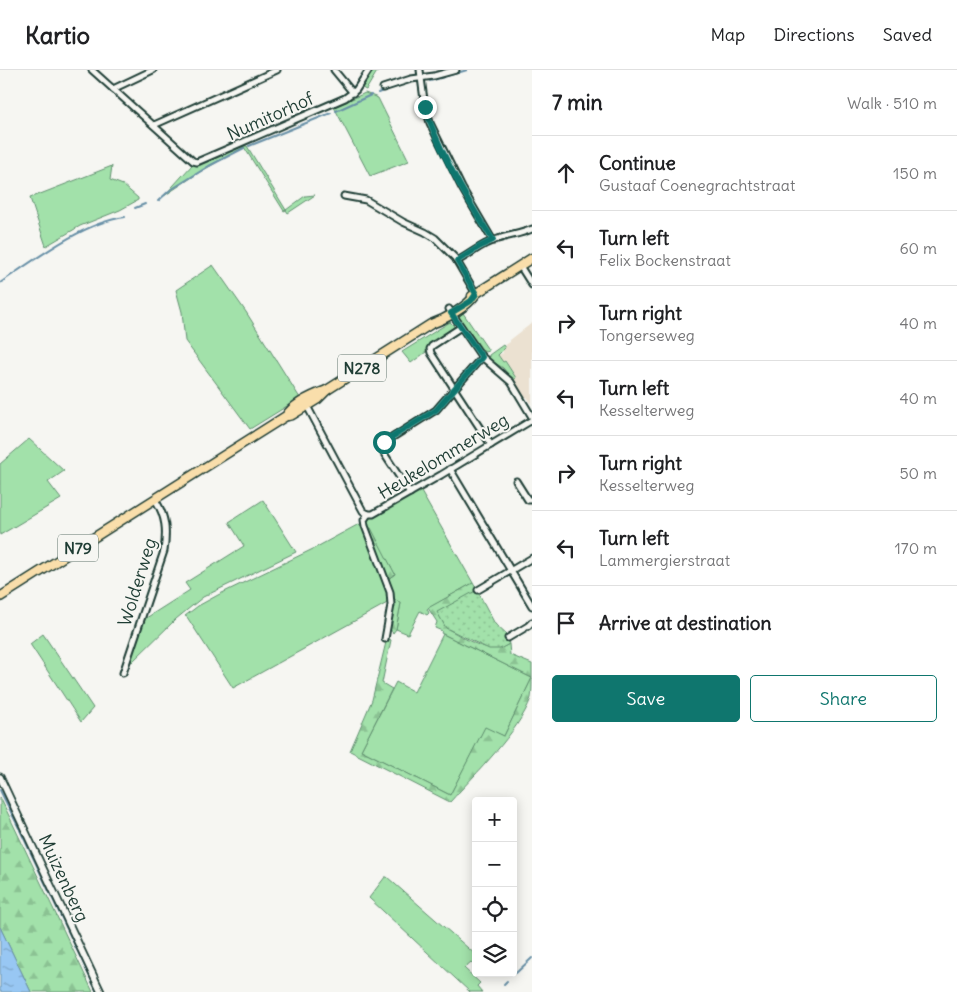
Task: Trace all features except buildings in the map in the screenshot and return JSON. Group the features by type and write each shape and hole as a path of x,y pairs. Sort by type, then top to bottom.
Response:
{"main road":[{"name":"N278","path":"224,455 286,416 292,415 305,404 318,399 327,390 431,324 440,321 450,311 471,301 476,294 532,258"},
{"name":"N79","path":"0,597 224,455"}],"street":[{"path":"92,70 154,125 277,70"},
{"path":"113,89 153,70"},
{"path":"334,70 353,93"},
{"name":"Numitorhof","path":"154,125 193,160 199,162 345,98 353,93 369,70"},
{"path":"420,70 425,107 438,142 468,199 493,240"},
{"path":"383,88 411,79 456,70"},
{"path":"344,196 366,200 403,222 431,235 457,261 476,294"},
{"path":"457,261 493,240 532,229"},
{"path":"520,266 532,284"},
{"path":"450,311 482,357 508,379 532,418"},
{"path":"461,328 432,346 430,349 431,353 491,446"},
{"path":"410,493 383,452 382,444 433,412 455,390 482,357"},
{"path":"305,404 363,511 368,514 364,520 365,526 390,592 391,605 385,639"},
{"name":"Heukelommerweg","path":"368,514 373,514 491,446 532,418"},
{"path":"450,469 532,606"},
{"path":"516,481 528,500 532,500"},
{"name":"Wolderweg","path":"123,673 164,551 166,534 163,512 155,499"},
{"path":"478,590 532,558"},
{"path":"508,638 532,622"},
{"name":"Muizenberg","path":"0,777 102,992"}],"shaded area":[{"path":"532,323 532,404 527,397 525,398 513,380 516,378 505,360 503,362 498,355 503,353 504,346 510,340"}],"green space":[{"path":"371,70 378,70 366,90 360,87"},
{"path":"365,93 378,98 409,161 370,176 334,107"},
{"path":"242,146 247,146 286,210 284,211 244,147 200,172 164,196 192,165 196,166"},
{"path":"112,166 110,180 123,185 138,200 120,210 80,226 46,246 30,198"},
{"path":"315,195 288,213 286,210 305,196"},
{"path":"213,265 246,312 300,398 250,429 185,341 182,312 176,290"},
{"path":"463,313 489,351 484,352 459,317"},
{"path":"450,322 454,328 429,344 426,352 411,363 402,352"},
{"path":"503,345 505,348 498,355 503,362 505,361 516,378 513,380 503,368 489,359 489,355"},
{"path":"29,439 64,471 48,482 61,499 0,535 0,464"},
{"path":"420,490 473,583 427,609 429,613 427,615 420,611 408,634 396,629 401,603 392,598 388,579 395,574 368,528 367,519"},
{"path":"263,500 296,552 203,597 176,619 132,662 129,661 143,620 190,590 185,583 244,546 229,522"},
{"path":"359,524 362,526 387,589 389,602 233,688 185,616 218,595 313,549"},
{"path":"368,528 371,528 395,574 388,579"},
{"path":"473,583 477,590 446,628 485,647 501,647 509,644 510,655 532,664 532,678 441,633 442,631 435,628 437,622 428,608"},
{"path":"477,590 495,624 508,636 506,638 509,644 500,649 489,649 446,628 437,612"},
{"path":"392,598 401,603 396,629 393,633 390,629"},
{"path":"43,634 93,708 81,722 30,644"},
{"path":"443,634 532,678 504,736 485,728 450,795 361,750 396,682 414,692"},
{"path":"387,638 391,640 382,683 392,689 361,750 450,795 485,727 504,736 532,678 531,698 517,725 450,802 350,751 372,700"},
{"path":"0,797 93,992 31,992 0,927"},
{"path":"385,877 387,877 472,951 472,963 464,968 480,983 477,986 482,992 470,992 369,898"}],"water":[{"path":"0,927 31,992 0,992"}],"waterway":[{"path":"430,81 467,70"},
{"path":"378,93 390,88"},
{"path":"336,111 371,95"},
{"path":"249,146 331,113"},
{"path":"158,201 169,191 209,166 244,148"},
{"path":"135,208 145,204"},
{"path":"0,283 76,234 109,220 125,217"},
{"path":"0,790 19,828"},
{"path":"20,830 97,992"},
{"path":"517,972 532,958"},
{"path":"504,984 507,981"}],"route":[{"path":"384,442 436,410 482,357 451,313 471,301 476,294 461,271 457,261 493,240 468,199 438,142 425,107"}]}
